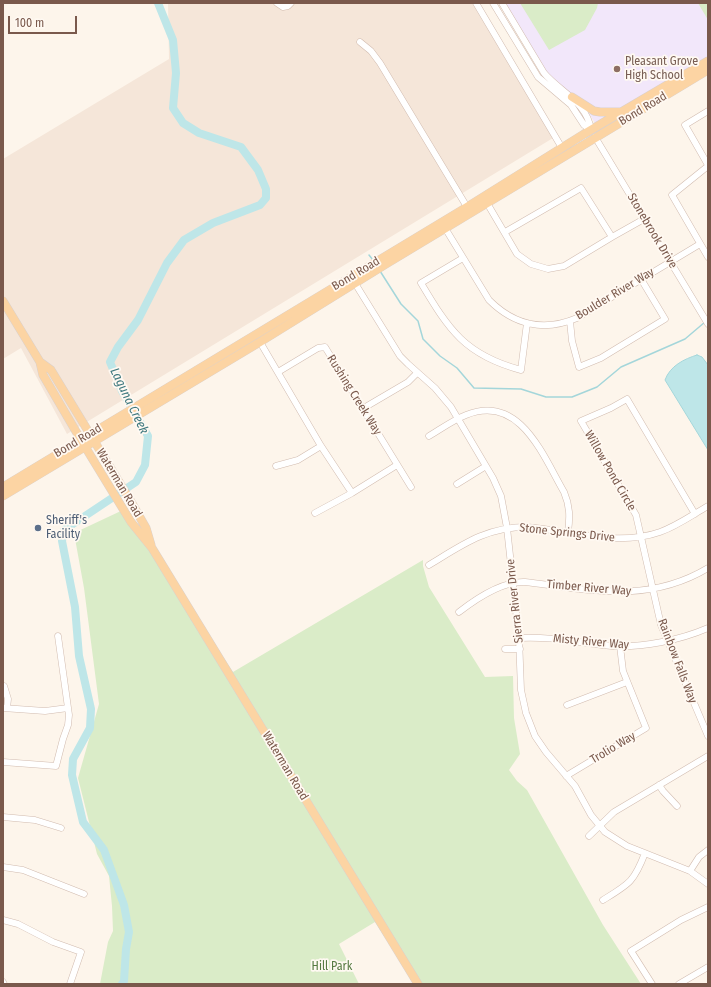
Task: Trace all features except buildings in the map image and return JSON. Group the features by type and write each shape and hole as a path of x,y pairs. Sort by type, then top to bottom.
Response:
{"main road":[{"name":"Bond Road","path":"384,261 444,228 562,148 593,134 623,111 708,61"},
{"name":"Bond Road","path":"123,419 142,412 260,342 353,280 468,207 483,201 593,134 708,70"},
{"path":"572,97 596,112 623,111"},
{"name":"Bond Road","path":"3,496 83,443 123,419 142,403 303,306 353,280"},
{"name":"Waterman Road","path":"3,301 40,362 43,375 101,473 131,522 152,548 418,984"},
{"path":"260,342 260,338 263,335 295,315 303,306"},
{"name":"Waterman Road","path":"40,362 51,370 130,500 146,528 152,548"},
{"name":"Bond Road","path":"3,487 83,443"}],"street":[{"path":"277,3 283,7 288,6 291,3"},
{"path":"476,3 562,148"},
{"path":"493,3 538,77 571,105 584,125 593,134"},
{"path":"502,3 544,73 572,97 581,107 590,122 593,134"},
{"path":"360,42 380,62 468,207"},
{"path":"588,118 596,112"},
{"path":"708,112 685,125 708,166 672,195 708,256"},
{"name":"Stonebrook Drive","path":"593,134 708,324"},
{"path":"505,232 581,188 612,237"},
{"path":"483,201 505,232 517,254 531,264 548,269 564,266 644,219"},
{"name":"Boulder River Way","path":"444,228 484,293 493,303 510,316 527,323 545,325 560,324 582,315 700,244"},
{"path":"463,258 421,283 441,316 456,335 484,356 496,362 521,370 527,323"},
{"path":"570,321 572,341 579,367 601,358 665,319 641,279"},
{"name":"Sierra River Drive","path":"353,280 395,348 408,364 444,397 486,466 501,496 507,528 520,648 520,690 530,726 540,743 580,794 591,815 599,826 620,842 690,871 708,884"},
{"path":"260,342 321,446 352,493"},
{"name":"Rushing Creek Way","path":"278,372 318,348 325,347 411,487"},
{"path":"362,409 408,382 418,373"},
{"name":"Willow Pond Circle","path":"642,537 632,507 581,421 611,408 627,399 695,514"},
{"path":"429,436 458,419 475,412 490,411 508,416 524,427 531,436 564,492 570,514 568,532"},
{"path":"276,466 298,460 321,446"},
{"path":"315,513 352,493 397,465"},
{"path":"457,484 486,466"},
{"name":"Stone Springs Drive","path":"428,565 474,538 507,528 527,527 623,539 642,537 661,532 708,506"},
{"name":"Rainbow Falls Way","path":"642,537 661,625 708,736"},
{"name":"Timber River Way","path":"513,582 525,582 608,592 637,592 653,590 677,583 708,568"},
{"path":"459,612 498,587 513,582"},
{"name":"Misty River Way","path":"519,638 542,638 620,646 649,644 708,628"},
{"path":"3,762 56,766 68,725 69,715 58,636"},
{"name":"Trolio Way","path":"566,776 646,728 621,664 620,646"},
{"path":"505,649 520,648"},
{"path":"567,705 627,682"},
{"path":"4,686 8,699 5,708 45,710 68,708"},
{"path":"589,836 614,812 708,756"},
{"path":"659,785 677,806"},
{"path":"3,817 35,820 61,828"},
{"path":"690,871 699,857 708,850"},
{"path":"603,900 625,886 633,878 645,853"},
{"path":"3,867 23,870 84,894"},
{"path":"652,984 631,951 682,920 708,907"},
{"path":"3,920 18,924 53,942 81,952 70,984"},
{"path":"679,984 708,967"}],"shaded area":[{"path":"168,3 472,3 553,138 67,434 21,348 3,359 3,159 169,59"},
{"name":"Pleasant Grove High School","path":"504,3 708,3 708,58 597,126 581,101 549,77"}],"green space":[{"path":"520,3 598,3 597,8 585,30 549,50"},
{"path":"698,3 708,3 708,20"},
{"name":"Hill Park","path":"123,510 161,562 233,672 423,560 423,566 429,587 485,677 513,676 514,718 520,754 509,770 517,781 527,790 603,925 641,984 415,984 375,922 339,944 359,984 100,984 108,942 113,931 112,906 109,876 97,854 78,778 99,704 84,588 74,533"}],"water":[{"path":"697,355 702,357 708,365 708,450 665,380 667,375 674,367"}],"waterway":[{"name":"Laguna Creek","path":"122,984 124,981 126,949 129,932 124,905 104,850 83,822 72,775 73,759 90,728 91,709 79,656 75,607 62,541 64,530 136,482 145,465 148,436 122,391 110,362 118,347 138,320 167,263 184,240 213,223 260,205 266,198 266,189 258,170 241,147 199,133 183,123 173,108 176,73 173,40 158,3"},
{"path":"369,255 373,260"},
{"path":"380,271 401,304 418,321 423,339 440,356 457,368 474,388 521,389 546,397 572,397 597,387 621,367 685,339 705,322"}],"place":[{"name":"Pleasant Grove High School","path":"617,69"},
{"name":"Sheriff's Facility","path":"38,528"}]}
